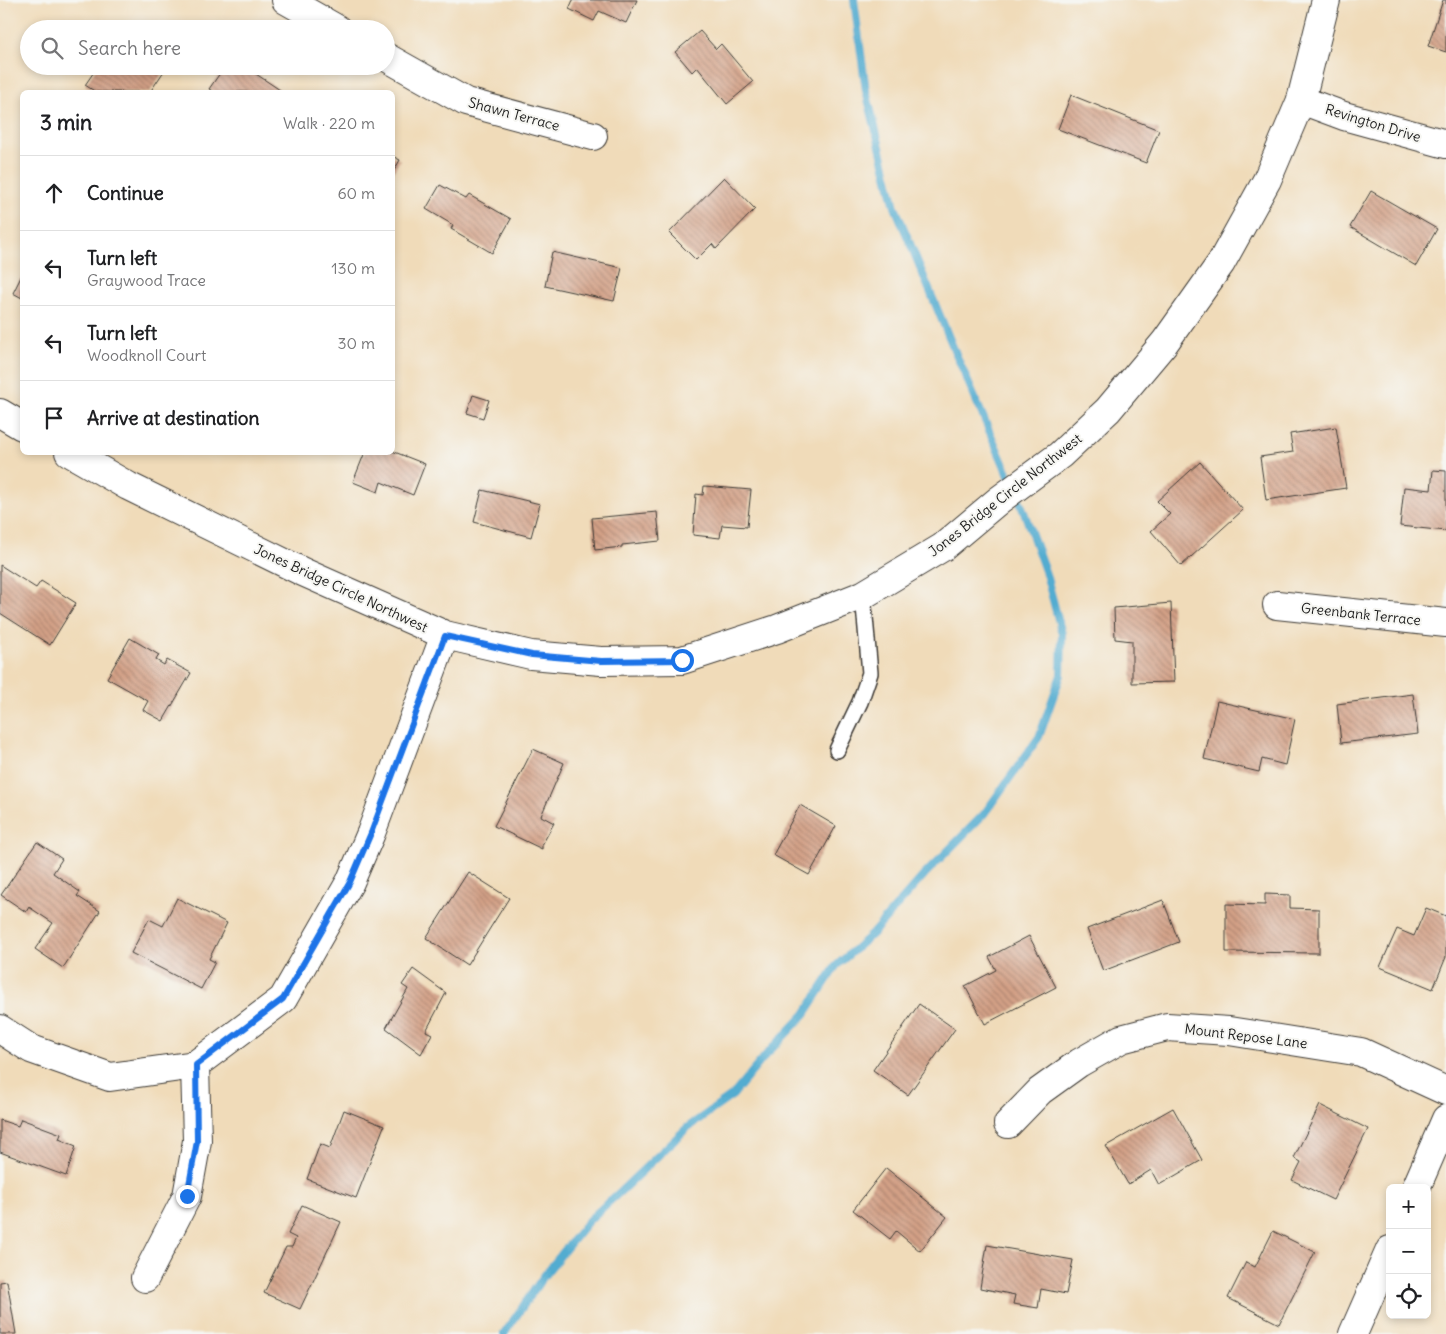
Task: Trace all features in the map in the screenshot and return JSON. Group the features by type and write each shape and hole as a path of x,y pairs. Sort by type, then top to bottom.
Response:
{"street":[{"path":"286,0 321,20"},
{"name":"Jones Bridge Circle Northwest","path":"74,455 128,486 303,572 445,636 532,655 601,661 682,660 777,628 863,595 942,547 999,500 1060,455 1108,410 1165,342 1221,263 1267,180 1301,100 1326,0"},
{"name":"Shawn Terrace","path":"395,62 466,102 593,136"},
{"name":"Revington Drive","path":"1301,100 1344,116 1446,144"},
{"path":"0,413 20,425"},
{"name":"Greenbank Terrace","path":"1277,605 1446,623"},
{"path":"0,1029 31,1050 110,1077 196,1065 283,999 354,874 445,636"},
{"name":"Mount Repose Lane","path":"1008,1124 1040,1091 1079,1063 1121,1039 1167,1027 1229,1031 1361,1052 1446,1090"},
{"path":"145,1278 187,1196 197,1141 196,1065"},
{"path":"1418,1184 1446,1120"},
{"path":"1353,1334 1386,1259"}],"lane":[{"path":"837,750 860,702 870,673 863,595"}],"building":[{"path":"573,0 637,0 626,23 599,11 594,21 569,9"},
{"path":"1443,0 1446,0 1446,52 1428,46"},
{"path":"700,31 716,49 721,44 753,82 727,104 697,67 692,72 675,52"},
{"path":"92,75 161,75 151,90 93,90 85,85"},
{"path":"219,75 258,75 280,90 211,90 209,89"},
{"path":"1071,95 1159,130 1146,163 1058,129"},
{"path":"395,158 400,160 395,169"},
{"path":"724,177 755,209 716,249 712,244 696,260 669,233"},
{"path":"440,185 466,199 469,195 511,219 492,253 451,229 453,225 426,209"},
{"path":"1371,191 1437,229 1416,266 1350,227"},
{"path":"552,252 622,268 614,301 545,286"},
{"path":"20,279 20,297 13,293"},
{"path":"473,395 489,400 483,418 467,413"},
{"path":"1336,427 1346,488 1266,500 1260,457 1293,452 1290,434"},
{"path":"395,452 425,464 413,495 381,482 378,492 353,482 364,455 395,455"},
{"path":"1200,462 1243,510 1181,566 1151,531 1170,514 1157,501"},
{"path":"1433,470 1446,471 1446,531 1400,526 1404,487 1431,490"},
{"path":"704,486 751,490 747,527 722,525 720,538 693,535 696,494 703,495"},
{"path":"482,490 540,504 531,537 474,522"},
{"path":"657,512 660,541 595,550 592,518"},
{"path":"0,565 36,588 41,581 76,603 50,645 0,613"},
{"path":"1171,603 1174,682 1132,683 1132,641 1115,639 1114,608"},
{"path":"130,638 159,655 156,660 164,665 167,660 191,673 163,721 143,710 148,701 107,678"},
{"path":"1413,694 1418,734 1341,743 1337,704"},
{"path":"1217,701 1295,719 1285,765 1262,759 1259,772 1204,759"},
{"path":"533,749 564,763 541,816 554,823 542,845 542,849 494,826"},
{"path":"800,805 836,826 809,875 773,855"},
{"path":"37,842 62,859 53,873 80,892 77,896 100,911 63,968 35,949 53,923 29,907 26,912 1,895"},
{"path":"468,872 509,898 467,965 426,938"},
{"path":"1265,894 1290,895 1290,908 1319,909 1319,953 1226,952 1226,904 1265,905"},
{"path":"177,898 227,923 209,959 215,962 201,989 131,953 149,919 163,926"},
{"path":"1163,900 1179,942 1103,971 1087,929"},
{"path":"1426,908 1446,916 1446,957 1433,989 1380,967 1397,929 1414,936"},
{"path":"1029,936 1056,987 985,1024 965,986 996,970 989,957"},
{"path":"413,969 446,993 426,1031 432,1034 421,1054 386,1028 408,989 402,985"},
{"path":"919,1004 955,1029 908,1095 873,1070"},
{"path":"1320,1105 1368,1129 1333,1200 1292,1180 1301,1162 1294,1158"},
{"path":"1173,1108 1202,1160 1159,1185 1151,1170 1128,1184 1106,1146"},
{"path":"344,1110 384,1126 356,1198 307,1179 320,1144 330,1148"},
{"path":"21,1119 61,1134 59,1139 76,1146 66,1176 0,1152 0,1120 18,1126"},
{"path":"886,1168 947,1217 920,1251 896,1231 890,1239 853,1210"},
{"path":"302,1205 341,1222 300,1309 264,1293 286,1247 292,1247 296,1238 288,1234"},
{"path":"1273,1231 1315,1252 1279,1324 1228,1298 1246,1262 1255,1267"},
{"path":"987,1245 1073,1260 1066,1294 1041,1289 1038,1308 1013,1304 1015,1295 980,1288"},
{"path":"7,1281 16,1334 0,1334 0,1282"}],"waterway":[{"path":"504,1334 543,1277 589,1220 688,1127 733,1095 765,1056 805,1014 836,966 872,934 925,874 984,814 1039,737 1061,675 1062,634 1046,574 1023,509 895,207 866,91 854,0"}],"route":[{"path":"187,1196 197,1141 196,1065 283,999 350,882 371,833 445,636 532,655 601,661 682,660"}]}
